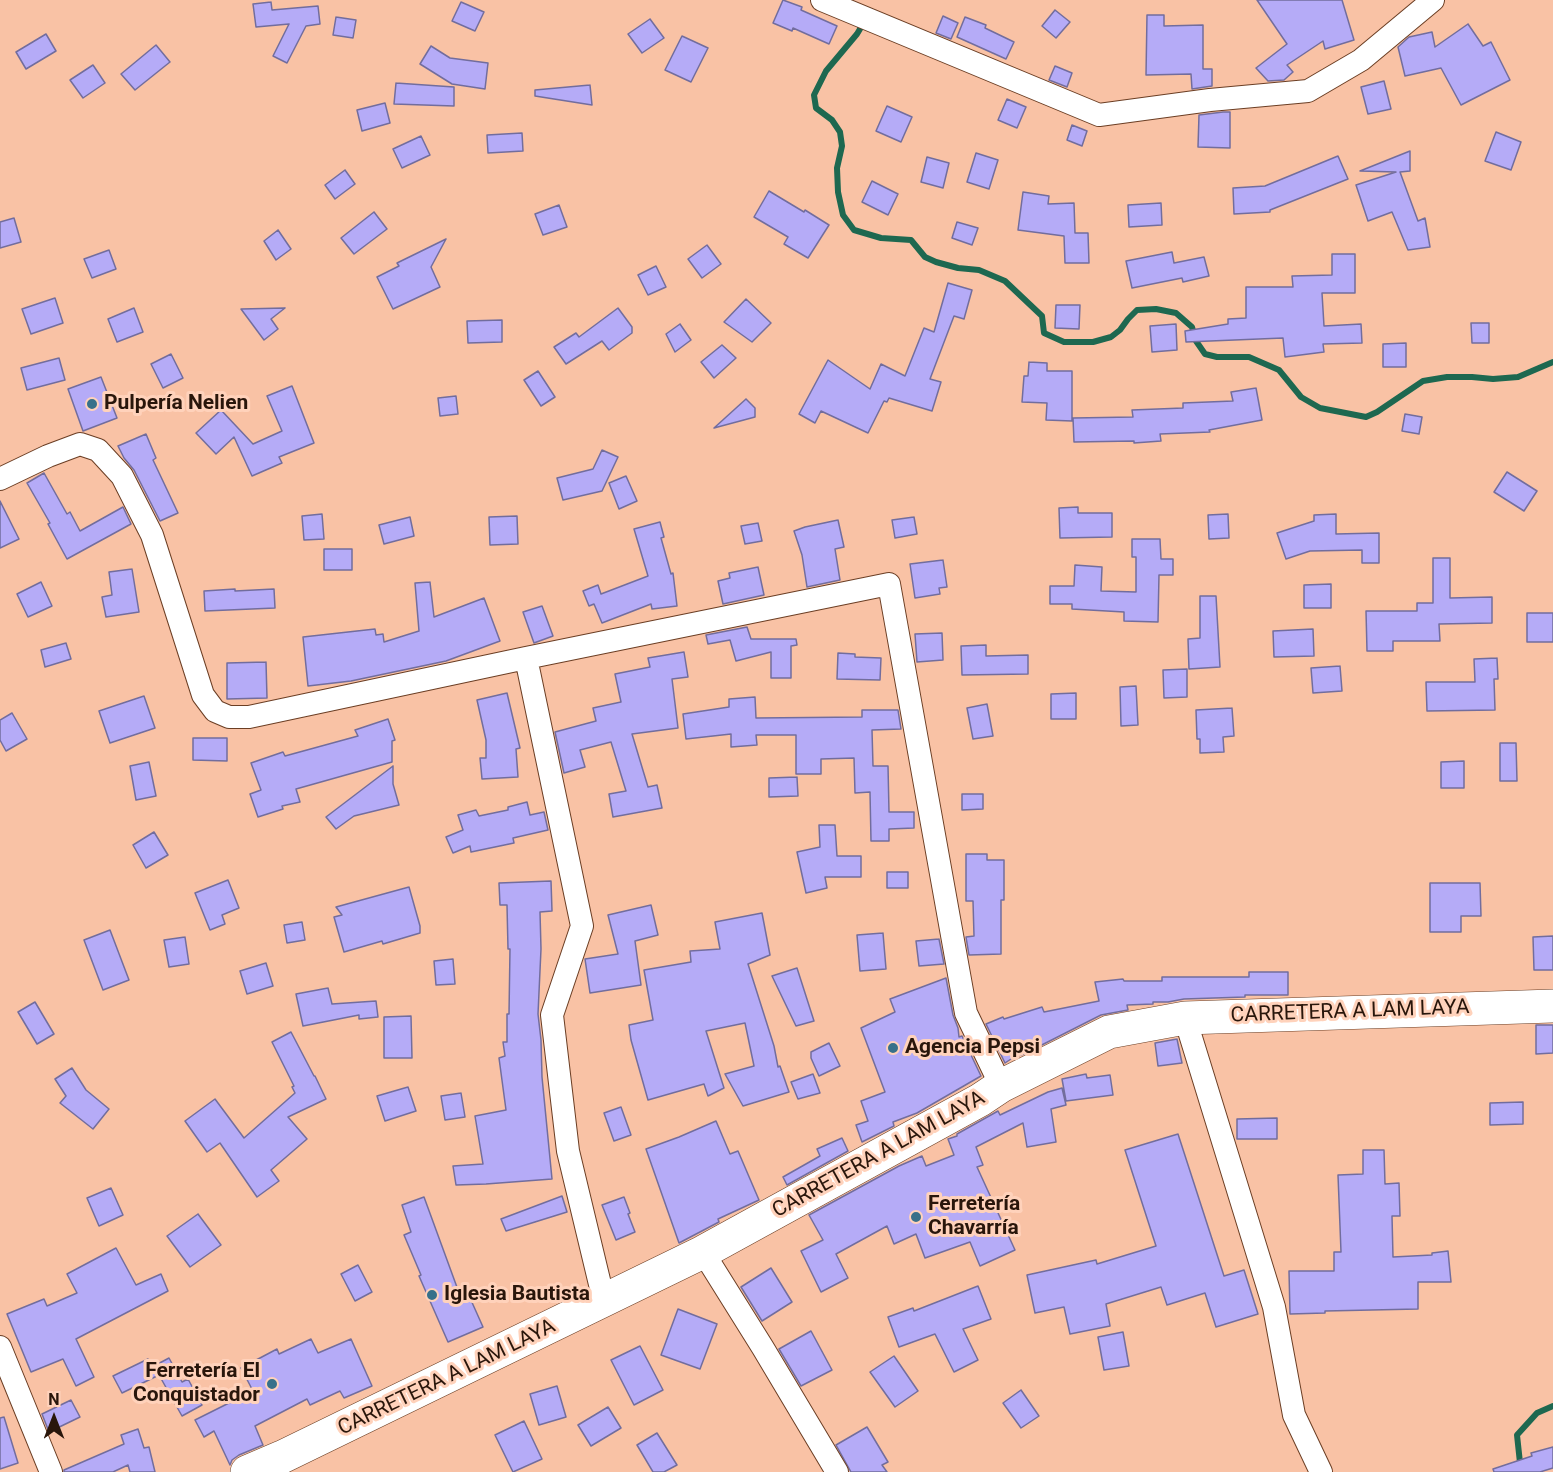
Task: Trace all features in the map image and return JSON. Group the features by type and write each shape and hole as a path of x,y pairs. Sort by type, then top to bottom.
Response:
{"main road":[{"name":"CARRETERA A LAM LAYA","path":"247,1472 284,1465 703,1252 970,1106 1001,1086 1109,1032 1185,1018 1553,1006"}],"street":[{"path":"822,0 1099,115 1210,100 1308,91 1361,60 1433,0"},
{"path":"0,479 48,456 80,444 98,450 122,476 152,536 203,695 215,711 229,717 249,717 889,584 966,1013 1001,1086"},
{"path":"526,658 582,926 552,1015 568,1151 604,1301"},
{"path":"1185,1018 1274,1307 1294,1415 1321,1472"},
{"path":"703,1252 837,1472"},
{"path":"0,1347 51,1472"}],"building":[{"path":"783,0 802,7 801,10 837,26 829,44 793,28 792,31 773,23"},
{"path":"1257,0 1342,0 1354,40 1325,49 1323,41 1287,65 1293,72 1284,80 1268,81 1256,68 1287,44"},
{"path":"271,2 272,10 318,6 320,24 306,26 287,63 273,56 289,24 256,27 253,4"},
{"path":"461,2 484,12 475,31 452,21"},
{"path":"1055,10 1070,22 1056,38 1042,26"},
{"path":"1147,15 1164,15 1164,26 1203,25 1203,69 1212,69 1212,86 1192,89 1191,74 1146,75"},
{"path":"943,16 958,23 951,39 936,33"},
{"path":"336,17 356,20 353,38 333,35"},
{"path":"965,17 986,25 985,28 1014,42 1006,59 957,37"},
{"path":"650,19 664,38 642,53 628,34"},
{"path":"1468,24 1483,46 1491,42 1510,80 1461,105 1441,68 1405,76 1398,47 1409,37 1432,32 1435,47"},
{"path":"46,34 56,51 26,69 16,52"},
{"path":"682,36 708,48 691,82 665,70"},
{"path":"156,45 170,62 135,90 121,74"},
{"path":"431,46 450,58 488,63 485,89 452,84 420,64"},
{"path":"93,65 105,83 83,98 70,80"},
{"path":"1055,66 1072,73 1067,87 1049,80"},
{"path":"1384,81 1391,109 1368,114 1361,87"},
{"path":"396,83 454,87 454,106 394,104"},
{"path":"590,85 592,105 535,96 535,90"},
{"path":"1007,99 1026,107 1017,128 998,120"},
{"path":"385,103 390,123 362,131 357,110"},
{"path":"887,106 912,117 901,142 876,131"},
{"path":"1230,112 1230,148 1198,147 1199,115"},
{"path":"1072,125 1087,131 1082,146 1067,140"},
{"path":"1496,132 1521,142 1511,170 1485,161"},
{"path":"522,133 523,151 488,153 487,135"},
{"path":"421,136 430,155 402,168 393,149"},
{"path":"1410,151 1410,171 1400,172 1418,221 1425,218 1430,247 1408,250 1392,212 1368,221 1356,185 1396,172 1360,171"},
{"path":"976,153 998,160 989,189 967,182"},
{"path":"1338,156 1348,179 1270,210 1270,212 1234,214 1233,188 1265,186"},
{"path":"927,157 949,163 943,188 921,182"},
{"path":"345,170 355,184 335,199 325,185"},
{"path":"872,181 898,194 888,215 862,202"},
{"path":"769,191 829,225 808,258 784,244 788,237 754,217"},
{"path":"1023,192 1049,196 1048,204 1074,203 1075,233 1088,233 1089,263 1065,263 1064,236 1018,230"},
{"path":"1161,203 1162,225 1129,227 1128,205"},
{"path":"559,205 567,227 543,235 535,214"},
{"path":"374,212 387,229 354,254 341,238"},
{"path":"14,218 21,242 0,248 0,222"},
{"path":"957,222 978,228 972,245 952,238"},
{"path":"278,230 291,249 276,260 264,241"},
{"path":"446,239 431,267 440,287 393,309 377,277 399,266 397,263"},
{"path":"707,245 721,264 702,278 688,259"},
{"path":"109,250 116,269 92,278 84,259"},
{"path":"1172,252 1174,263 1204,257 1209,276 1183,282 1182,278 1132,288 1126,261"},
{"path":"1332,254 1355,254 1355,293 1322,293 1324,326 1361,324 1362,343 1323,344 1324,352 1285,357 1283,338 1186,342 1185,331 1228,324 1228,319 1246,318 1246,287 1293,287 1292,276 1332,275"},
{"path":"656,266 666,287 648,295 638,275"},
{"path":"948,283 972,290 964,319 954,316 930,379 941,382 932,411 889,398 887,402 884,401 868,433 821,411 815,423 799,414 828,360 870,389 881,364 905,376 924,328 934,332"},
{"path":"55,298 63,323 31,334 22,309"},
{"path":"746,299 771,323 752,342 724,322"},
{"path":"1056,305 1080,305 1079,329 1055,328"},
{"path":"134,308 143,332 117,342 108,319"},
{"path":"285,308 271,319 278,329 264,340 241,309"},
{"path":"618,308 632,327 632,333 609,350 602,341 566,364 554,347 576,333 579,337"},
{"path":"502,320 502,342 468,343 467,321"},
{"path":"1471,323 1489,323 1489,343 1472,343"},
{"path":"680,324 691,340 675,352 666,334"},
{"path":"1176,324 1177,350 1152,352 1150,326"},
{"path":"1406,343 1406,367 1383,367 1383,344"},
{"path":"722,345 736,358 714,378 701,362"},
{"path":"171,354 183,378 163,388 151,364"},
{"path":"59,358 65,380 27,390 21,368"},
{"path":"1029,362 1047,363 1047,371 1072,371 1072,421 1046,420 1047,403 1022,402 1024,376 1028,376"},
{"path":"538,371 555,397 541,406 524,380"},
{"name":"Pulpería Nelien","path":"101,377 117,418 83,431 68,389"},
{"path":"292,386 314,443 279,457 282,463 252,476 234,437 216,454 196,433 221,410 253,444 282,431 267,396"},
{"path":"1256,388 1262,420 1209,430 1210,432 1160,434 1161,441 1074,442 1073,418 1133,417 1132,410 1183,408 1183,403 1233,401 1231,392"},
{"path":"456,396 458,414 440,416 438,398"},
{"path":"746,399 755,408 755,417 714,428"},
{"path":"1405,414 1422,417 1419,434 1402,431"},
{"path":"146,434 156,458 153,460 178,513 160,521 134,470 118,446"},
{"path":"602,450 618,457 602,491 563,500 557,478 593,469"},
{"path":"1507,472 1537,491 1524,511 1494,492"},
{"path":"44,473 67,514 70,512 80,531 123,507 131,524 67,559 27,483"},
{"path":"626,476 637,501 619,509 609,483"},
{"path":"0,501 19,539 0,548"},
{"path":"1078,507 1078,513 1112,513 1112,537 1060,538 1059,508"},
{"path":"322,514 324,539 304,540 302,516"},
{"path":"1228,514 1229,538 1209,539 1208,515"},
{"path":"1336,514 1336,534 1379,533 1379,563 1362,563 1362,550 1310,551 1286,559 1277,533 1314,521 1314,515"},
{"path":"517,516 518,544 490,545 489,517"},
{"path":"410,517 414,536 384,544 379,525"},
{"path":"914,517 917,534 895,538 892,520"},
{"path":"838,520 844,547 835,549 840,580 807,587 802,555 794,531"},
{"path":"660,522 664,537 661,538 671,574 673,573 677,606 652,609 651,604 602,623 594,604 589,606 583,591 598,585 601,594 648,576 634,529"},
{"path":"758,523 762,541 745,544 741,526"},
{"path":"1132,539 1160,539 1161,559 1173,559 1173,575 1159,575 1158,622 1124,621 1124,612 1072,609 1072,604 1050,604 1050,586 1074,586 1075,565 1102,567 1101,591 1136,592 1136,557 1132,557"},
{"path":"324,549 352,549 352,570 324,570"},
{"path":"1433,558 1450,558 1450,598 1492,597 1492,623 1439,624 1440,641 1393,641 1393,651 1367,651 1366,611 1417,611 1417,603 1433,603"},
{"path":"943,560 947,587 939,588 940,594 915,598 910,564"},
{"path":"758,567 764,595 723,604 718,581 730,578 729,573"},
{"path":"132,569 139,612 106,617 102,597 112,595 109,572"},
{"path":"41,582 52,606 28,617 17,594"},
{"path":"430,582 434,617 484,598 500,641 446,661 351,681 308,686 303,637 375,629 376,635 383,634 384,642 419,631 415,583"},
{"path":"1331,584 1331,608 1304,608 1304,585"},
{"path":"235,589 235,591 274,589 275,608 205,611 204,591"},
{"path":"1200,596 1216,596 1220,667 1189,669 1188,639 1200,638"},
{"path":"542,606 553,636 534,643 523,612"},
{"path":"1527,613 1553,613 1553,642 1527,642"},
{"path":"747,627 751,639 796,639 797,645 791,646 791,678 771,678 771,652 736,661 730,640 708,644 706,635"},
{"path":"1313,629 1314,656 1274,657 1273,631"},
{"path":"942,633 943,660 917,662 915,634"},
{"path":"66,643 71,659 45,667 41,650"},
{"path":"986,645 986,656 1028,655 1028,674 962,675 961,646"},
{"path":"684,652 688,677 672,679 678,728 632,734 648,787 657,785 662,808 613,817 609,794 626,791 611,742 580,750 585,767 564,773 555,732 596,721 593,708 621,702 615,674 650,667 648,658"},
{"path":"838,653 855,654 855,657 881,658 880,680 837,679"},
{"path":"1497,658 1498,679 1494,679 1495,710 1427,711 1426,682 1475,682 1474,659"},
{"path":"266,662 267,698 227,699 227,663"},
{"path":"1340,666 1342,691 1313,693 1311,668"},
{"path":"1187,669 1187,697 1164,698 1163,670"},
{"path":"1136,686 1138,725 1121,726 1120,687"},
{"path":"507,693 520,748 516,749 518,777 482,779 480,758 486,758 486,740 477,700"},
{"path":"1076,693 1076,719 1051,719 1051,694"},
{"path":"144,696 155,728 110,743 99,711"},
{"path":"755,697 756,718 862,717 862,710 898,710 901,729 872,730 873,766 888,766 889,812 914,812 914,828 889,829 889,841 871,841 870,792 855,793 854,758 821,759 821,774 796,774 796,735 756,735 757,745 731,747 731,734 686,739 683,714 729,707 729,699"},
{"path":"987,704 993,736 973,739 967,708"},
{"path":"1232,708 1234,736 1223,737 1224,752 1200,753 1196,710"},
{"path":"12,713 27,739 6,751 0,740 0,720"},
{"path":"388,719 395,740 392,741 392,762 296,789 300,802 282,806 283,809 258,817 250,794 261,790 251,763 283,752 285,756 358,736 355,730"},
{"path":"193,738 227,738 227,761 193,760"},
{"path":"1500,743 1516,743 1517,781 1500,781"},
{"path":"1464,761 1464,788 1441,788 1441,762"},
{"path":"149,762 156,796 136,800 130,766"},
{"path":"393,766 393,784 399,805 354,816 336,829 326,817"},
{"path":"797,777 798,796 769,797 769,778"},
{"path":"962,794 983,794 983,809 962,810"},
{"path":"527,802 530,815 544,812 548,830 513,838 514,843 471,852 470,846 453,853 446,837 463,830 458,815 476,810 479,816 508,810 508,807"},
{"path":"819,825 835,825 837,856 861,856 861,877 825,877 827,888 806,893 797,852 820,847"},
{"path":"154,832 168,855 146,868 133,845"},
{"path":"966,854 987,854 987,860 1004,860 1001,954 969,955 966,937 974,936 973,901 966,901"},
{"path":"887,872 908,872 908,888 887,888"},
{"path":"228,880 239,908 222,915 225,924 210,930 195,893"},
{"path":"551,881 552,911 540,912 538,1014 552,1179 456,1185 453,1166 483,1164 475,1116 506,1110 499,1058 505,1056 503,1042 507,1042 510,949 508,949 507,905 500,905 499,883"},
{"path":"1430,883 1480,883 1481,916 1461,916 1461,932 1430,932"},
{"path":"409,887 420,933 344,952 334,917 342,915 336,907"},
{"path":"651,905 658,935 635,941 641,985 590,993 585,959 618,954 608,915"},
{"path":"762,913 770,955 748,964 774,1046 778,1067 780,1066 789,1092 743,1106 725,1074 754,1066 745,1023 706,1031 724,1088 708,1096 704,1084 648,1100 629,1025 653,1020 644,970 691,962 690,951 720,949 715,922"},
{"path":"302,922 305,940 287,943 284,925"},
{"path":"110,930 129,980 103,990 84,940"},
{"path":"883,933 886,969 860,971 857,935"},
{"path":"1553,936 1553,970 1534,970 1533,937"},
{"path":"185,937 189,964 169,967 164,940"},
{"path":"939,939 944,964 919,966 916,941"},
{"path":"453,959 455,984 436,985 434,961"},
{"path":"266,963 273,986 247,994 240,971"},
{"path":"797,968 814,1021 796,1026 772,976"},
{"path":"1249,972 1288,972 1288,995 1245,995 1245,997 1184,999 1127,1005 1128,1010 1101,1015 1005,1063 986,1024 1042,1007 1044,1012 1099,1001 1095,982 1123,979 1124,981 1162,981 1162,977 1249,977"},
{"path":"946,978 959,1037 962,1036 981,1076 917,1113 893,1122 894,1126 862,1142 856,1125 868,1121 861,1101 885,1092 861,1028 895,1012 890,999"},
{"path":"328,988 332,1004 376,1001 378,1017 359,1019 359,1015 303,1026 296,994"},
{"path":"35,1002 54,1034 37,1044 18,1012"},
{"path":"411,1016 412,1058 384,1058 384,1017"},
{"path":"1536,1025 1553,1025 1553,1053 1536,1054"},
{"path":"291,1032 326,1099 288,1117 307,1139 271,1170 279,1181 257,1197 220,1143 207,1152 185,1121 215,1099 244,1138 295,1093 292,1087 294,1086 272,1042"},
{"path":"1177,1039 1182,1063 1158,1066 1155,1043"},
{"path":"829,1043 840,1066 819,1076 811,1058 811,1052"},
{"path":"72,1068 86,1090 109,1109 93,1129 60,1103 66,1096 55,1079"},
{"path":"813,1074 820,1093 798,1099 791,1082"},
{"path":"1086,1074 1087,1078 1110,1075 1113,1095 1066,1101 1062,1079"},
{"path":"408,1087 416,1111 385,1121 377,1096"},
{"path":"1062,1088 1066,1105 1051,1109 1056,1142 1027,1147 1023,1123 976,1147 983,1165 977,1167 1015,1250 980,1266 970,1242 925,1258 916,1234 894,1244 887,1226 836,1254 848,1278 821,1292 801,1251 823,1240 809,1215 922,1156 926,1166 954,1155 948,1139 998,1111 1000,1115 1048,1092"},
{"path":"461,1093 465,1117 445,1120 441,1096"},
{"path":"1523,1102 1523,1124 1490,1125 1490,1103"},
{"path":"621,1107 631,1135 614,1141 604,1113"},
{"path":"1277,1118 1277,1139 1237,1139 1237,1119"},
{"path":"716,1121 730,1154 738,1151 759,1200 718,1219 719,1222 679,1243 646,1149"},
{"path":"1178,1134 1224,1276 1244,1270 1258,1314 1216,1327 1205,1293 1167,1305 1161,1287 1106,1304 1110,1326 1070,1334 1064,1307 1035,1313 1027,1275 1096,1260 1097,1264 1156,1246 1125,1150"},
{"path":"842,1138 848,1151 787,1185 783,1177 820,1156 817,1149"},
{"path":"1363,1150 1384,1150 1385,1184 1399,1183 1400,1216 1392,1216 1393,1257 1432,1255 1432,1253 1448,1251 1451,1282 1418,1282 1418,1309 1290,1314 1289,1271 1334,1271 1334,1252 1341,1252 1338,1175 1363,1174"},
{"path":"111,1188 123,1215 99,1226 87,1198"},
{"path":"562,1196 567,1212 506,1231 501,1219"},
{"path":"424,1197 458,1290 466,1289 483,1327 448,1342 404,1235 411,1232 402,1205"},
{"path":"624,1197 635,1232 616,1240 602,1205"},
{"path":"198,1214 221,1245 190,1267 167,1236"},
{"path":"116,1248 136,1285 161,1274 168,1291 76,1339 94,1377 76,1386 63,1359 31,1372 7,1314 44,1299 47,1306 77,1293 67,1274"},
{"path":"358,1265 372,1292 355,1301 341,1274"},
{"path":"771,1268 792,1302 762,1321 741,1287"},
{"path":"978,1286 991,1319 963,1329 978,1360 954,1372 935,1334 899,1347 888,1317 913,1308 914,1311"},
{"path":"678,1309 717,1324 700,1369 661,1355"},
{"path":"811,1331 832,1370 801,1386 779,1349"},
{"path":"1123,1332 1129,1366 1104,1370 1098,1337"},
{"path":"311,1339 318,1353 351,1339 372,1386 344,1398 340,1391 310,1405 307,1399 255,1426 263,1445 239,1455 232,1460 230,1465 214,1431 204,1437 195,1420 253,1391 241,1368 277,1349 279,1354"},
{"path":"640,1346 663,1390 634,1405 611,1360"},
{"path":"894,1356 918,1391 895,1407 870,1372"},
{"path":"169,1358 182,1382 188,1379 202,1405 182,1416 154,1366"},
{"path":"148,1359 157,1376 122,1393 113,1376"},
{"path":"557,1386 566,1417 539,1425 530,1394"},
{"path":"1021,1390 1039,1416 1021,1428 1003,1403"},
{"path":"71,1400 80,1417 49,1432 42,1414"},
{"path":"608,1407 621,1428 591,1446 578,1425"},
{"path":"4,1417 18,1463 0,1469 0,1418"},
{"path":"524,1421 542,1459 513,1472 495,1435"},
{"path":"867,1427 888,1462 882,1465 887,1472 851,1472 836,1445"},
{"path":"138,1429 144,1448 149,1447 155,1472 130,1472 128,1465 113,1472 64,1472 64,1470 124,1444 121,1435"},
{"path":"657,1433 677,1465 664,1472 653,1472 637,1445"},
{"path":"1553,1447 1553,1468 1540,1472 1494,1472 1493,1469 1532,1456 1531,1453"}],"waterway":[{"path":"861,21 857,34 826,71 814,95 816,108 832,120 840,132 842,146 837,168 838,192 843,215 854,230 881,238 911,240 925,257 936,262 958,268 979,270 1005,281 1042,316 1044,333 1064,342 1093,342 1111,337 1137,310 1156,309 1176,313 1192,327 1196,341 1205,354 1217,357 1249,357 1279,370 1301,397 1320,408 1366,417 1423,381 1447,377 1493,379 1518,377 1553,362"},
{"path":"1521,1472 1517,1435 1537,1413 1553,1406"}],"place":[{"name":"Pulpería Nelien","path":"92,404"},
{"name":"Agencia Pepsi","path":"893,1048"},
{"name":"Ferretería Chavarría","path":"916,1217"},
{"name":"Iglesia Bautista","path":"432,1295"},
{"name":"Ferretería El Conquistador","path":"272,1384"}]}
